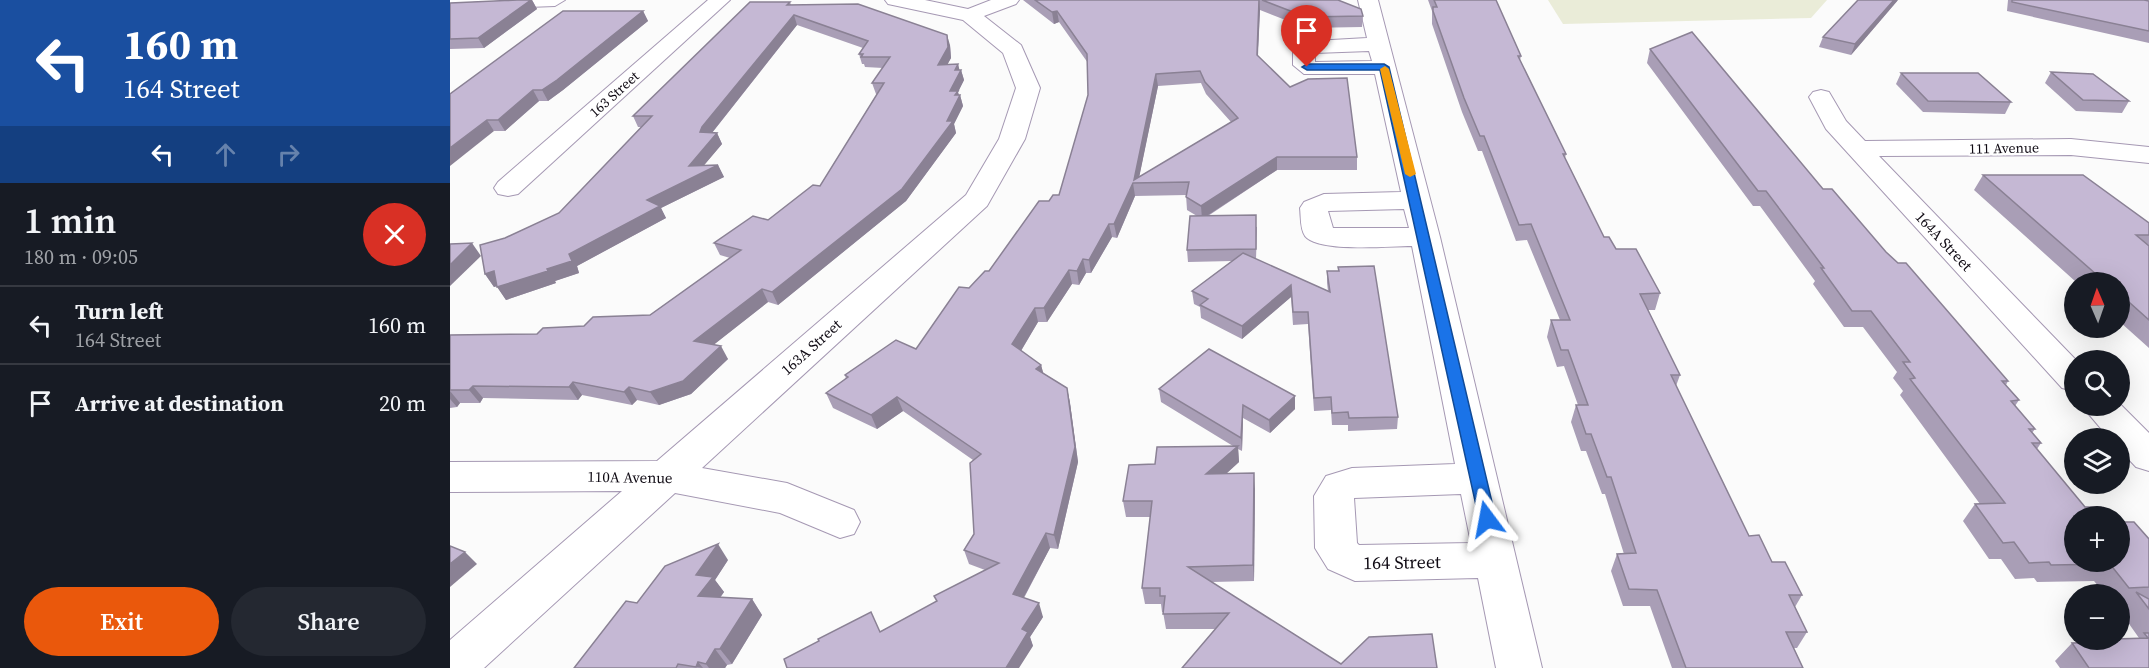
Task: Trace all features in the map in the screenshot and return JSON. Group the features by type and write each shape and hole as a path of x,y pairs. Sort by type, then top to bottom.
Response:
{"street":[{"path":"450,4 555,0"},
{"name":"163 Street","path":"508,188 720,0"},
{"path":"895,0 970,15 1009,0"},
{"path":"1368,0 1425,237 1519,668"},
{"name":"163A Street","path":"451,668 977,200 1012,139 1028,88 1013,50 970,15"},
{"name":"164A Street","path":"1821,97 1835,124 2064,368"},
{"name":"111 Avenue","path":"1858,149 2071,147 2149,155"},
{"path":"1415,200 1324,202 1314,208 1317,232 1329,237 1425,237"},
{"path":"2110,416 2149,457"},
{"name":"110A Avenue","path":"450,477 665,476 787,499 840,522"},
{"name":"164 Street","path":"1478,478 1352,483 1340,487 1334,496 1336,548 1343,557 1355,563 1496,560"}],"green space":[{"path":"1548,0 1827,0 1811,18 1563,24"}],"building":[{"path":"531,0 478,38 450,39 450,3"},
{"path":"1035,0 1259,0 1257,55 1290,87 1308,79 1347,78 1357,157 1277,157 1201,206 1186,197 1189,182 1133,183 1114,224 1109,224 1089,260 1083,259 1077,271 1069,270 1044,308 1035,308 1012,344 1041,365 1036,369 1067,388 1075,447 1054,535 1046,533 1013,594 1039,603 1022,629 1028,632 1006,668 787,668 784,659 871,612 880,632 937,601 934,596 999,563 964,550 974,534 970,463 981,454 897,397 871,415 826,393 848,377 845,375 896,340 916,349 959,287 969,288 985,271 989,271 1039,201 1049,201 1053,195 1059,195 1088,95 1087,54 1057,11 1052,12","holes":["1200,71 1205,82 1238,118 1134,180 1156,74"]},
{"path":"1262,0 1338,0 1361,9 1363,16 1306,17"},
{"path":"1434,0 1496,0 1521,56 1518,56 1604,237 1609,237 1616,249 1636,249 1660,293 1640,294 1680,375 1671,375 1749,536 1759,535 1772,562 1785,562 1802,595 1789,595 1807,632 1786,632 1803,668 1686,668 1657,590 1629,589 1617,554 1636,553 1611,477 1607,477 1591,434 1586,434 1576,405 1588,405 1568,350 1561,350 1551,320 1570,320 1531,224 1519,225 1484,136 1480,136 1433,11 1433,7 1437,7"},
{"path":"1858,0 1894,0 1855,44 1823,37"},
{"path":"2012,0 2149,1 2149,31 2012,2"},
{"path":"750,2 790,2 787,5 858,4 947,35 948,47 938,65 958,64 955,70 961,70 950,91 958,91 955,95 960,95 947,121 953,121 902,189 772,292 762,289 694,341 721,346 683,381 650,392 629,387 624,392 573,382 569,387 473,386 469,390 450,390 450,335 537,334 543,328 584,326 593,317 650,315 741,250 714,243 753,216 768,220 813,185 820,186 884,83 872,83 890,57 861,57 863,54 859,54 868,41 794,15 702,127 700,132 717,133 689,166 718,165 647,200 660,206 569,254 572,261 497,287 494,271 485,274 480,245 505,238 559,213 652,116 633,116"},
{"path":"563,11 643,11 557,80 542,90 533,90 498,120 487,120 450,148 450,94"},
{"path":"1692,32 1823,189 1832,189 1886,252 1898,263 1906,263 2008,381 2002,381 2019,400 2011,401 2035,429 2029,429 2041,443 2032,443 2064,482 2064,494 2074,494 2084,506 2064,506 2064,565 2051,565 2049,562 2029,563 2014,542 2003,543 1975,504 2005,503 1910,379 1915,378 1903,362 1910,362 1871,311 1852,311 1821,268 1824,268 1766,191 1758,191 1650,49"},
{"path":"2051,72 2093,74 2129,101 2083,100"},
{"path":"1901,73 1978,73 2011,102 1928,101"},
{"path":"1983,175 2083,175 2149,223 2149,235 2136,235 2149,246 2149,320 2130,303 2130,272 2094,272"},
{"path":"1256,215 1256,249 1187,250 1190,216"},
{"path":"472,243 450,265 450,244"},
{"path":"1243,253 1330,292 1327,271 1339,271 1338,267 1374,266 1398,417 1349,418 1348,412 1332,413 1331,397 1314,398 1308,312 1293,312 1291,285 1242,326 1200,305 1208,299 1192,291"},
{"path":"1209,349 1295,396 1269,420 1243,405 1241,438 1159,389"},
{"path":"1238,446 1206,474 1254,473 1253,565 1188,567 1341,664 1369,637 1432,634 1437,668 1182,668 1229,613 1163,614 1165,596 1160,596 1160,588 1142,588 1152,501 1123,501 1129,465 1155,464 1157,447"},
{"path":"2130,522 2134,522 2149,539 2149,587 2130,588 2130,584 2126,584 2116,572 2130,572"},
{"path":"718,544 696,575 713,577 698,596 752,599 720,649 715,649 706,664 698,662 696,667 678,664 676,668 574,668 626,601 637,603 665,566"},
{"path":"450,546 465,552 450,564"},
{"path":"2136,592 2149,599 2149,609"},
{"path":"2144,633 2149,633 2149,668 2089,668 2077,650 2130,650 2130,639 2148,638"}],"slow traffic":[{"path":"1385,69 1410,174"}],"route":[{"path":"1307,67 1312,69 1384,67 1425,237 1487,519"}]}
